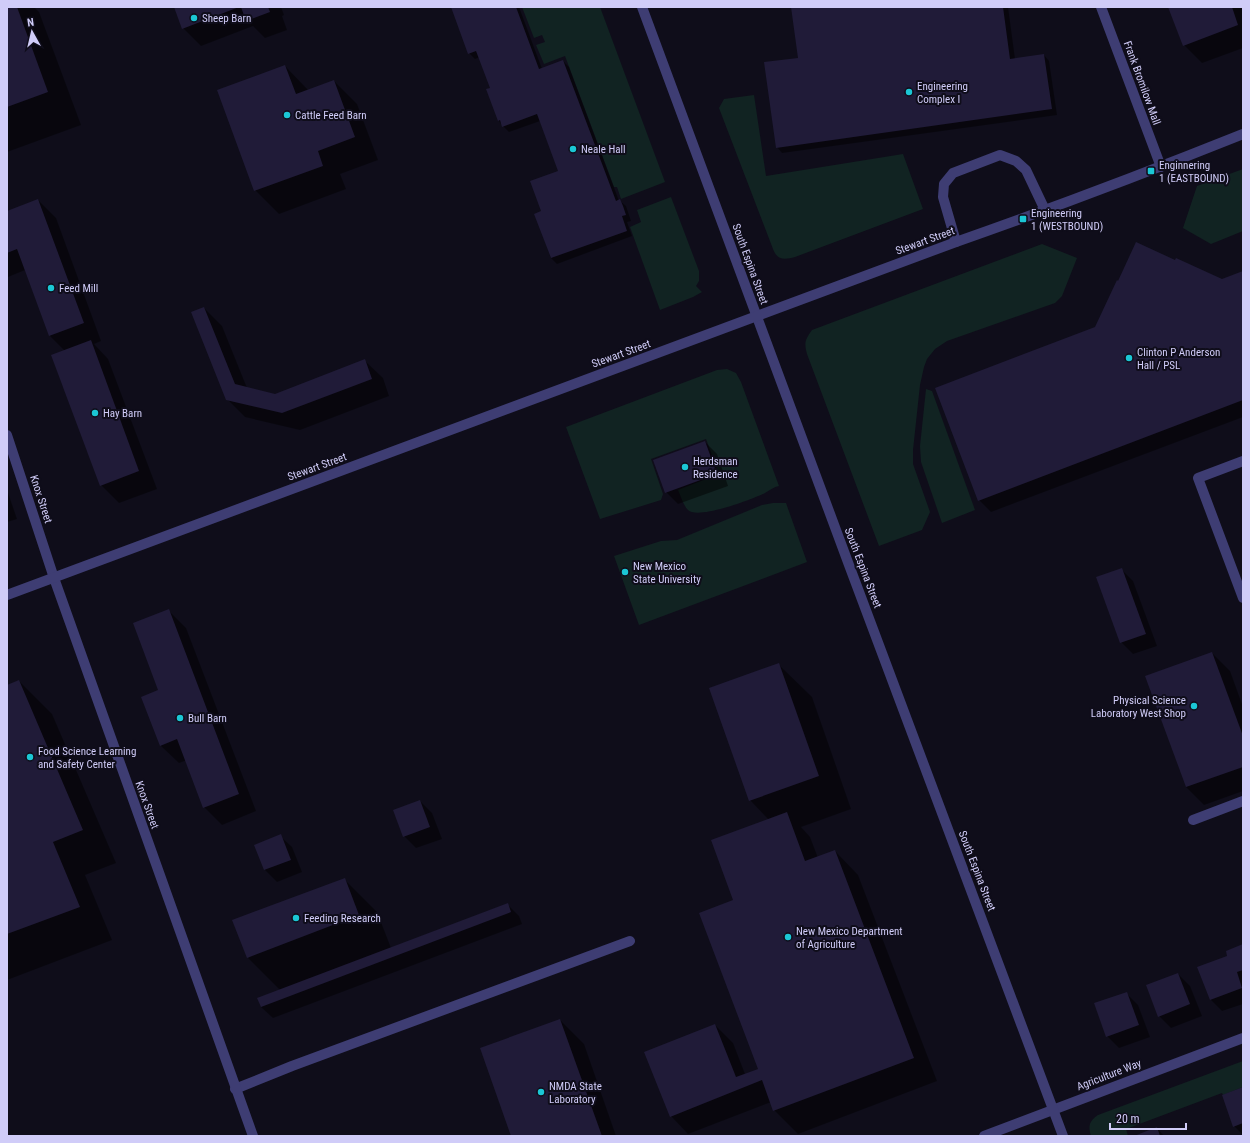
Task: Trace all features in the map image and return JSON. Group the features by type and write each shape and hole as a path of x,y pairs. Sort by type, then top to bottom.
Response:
{"street":[{"name":"South Espina Street","path":"642,7 1063,1136"},
{"name":"Frank Bromilow Mall","path":"1101,7 1160,167"},
{"name":"Stewart Street","path":"7,595 1045,210 1243,134"},
{"path":"956,242 943,196 944,184 953,173 1000,156 1016,160 1026,170 1045,210"},
{"name":"Knox Street","path":"7,435 54,578 253,1136"},
{"path":"1243,461 1198,478 1243,598"},
{"path":"1193,820 1243,801"},
{"path":"235,1089 300,1063 630,941"},
{"name":"Agriculture Way","path":"984,1136 1243,1038"}],"shaded area":[{"path":"522,7 600,7 665,182 621,199 617,187 614,187 565,56 544,64 536,45 545,42 542,35 534,38"},
{"path":"754,95 766,176 903,154 923,209 795,257 784,259 779,257 773,249 719,108 724,99"},
{"path":"1243,169 1243,231 1211,244 1183,228 1197,186"},
{"path":"671,197 699,271 699,281 696,286 702,292 660,310 630,227 641,222 637,210"},
{"path":"1042,244 1077,258 1062,296 1055,303 947,341 935,349 927,359 920,385 913,450 913,464 930,512 922,530 879,546 807,354 805,344 808,336 812,330"},
{"path":"727,369 736,373 741,382 779,486 759,496 726,508 703,512 688,510 683,503 678,490 719,474 706,439 651,459 663,494 661,500 600,519 566,427 717,370"},
{"path":"926,389 932,391 975,510 942,523 921,462 920,446"},
{"path":"786,503 807,562 639,625 614,556 661,541 677,540 762,505"},
{"path":"1243,1061 1243,1087 1223,1095 1222,1093 1126,1129 1128,1136 1091,1136 1090,1124 1098,1115"}],"building":[{"path":"7,7 17,7 48,92 7,107"},
{"name":"Sheep Barn","path":"174,7 239,7 182,29"},
{"name":"Sheep Barn","path":"241,7 268,7 270,12 246,21"},
{"name":"Neale Hall","path":"451,7 516,7 539,69 563,60 616,201 620,199 623,206 626,215 622,216 627,231 551,258 534,214 541,211 530,181 558,171 537,114 502,127 500,120 498,121 486,89 490,88 476,51 468,54"},
{"name":"Engineering Complex I","path":"791,7 1003,7 1010,59 1044,54 1052,109 776,148 764,62 798,58"},
{"path":"1168,7 1232,7 1238,25 1183,46"},
{"name":"Cattle Feed Barn","path":"285,65 296,94 334,80 355,137 318,151 323,166 254,191 217,90"},
{"name":"Feed Mill","path":"38,199 84,323 49,336 17,249 7,253 7,211"},
{"name":"Clinton P Anderson Hall / PSL","path":"1136,242 1222,279 1243,271 1243,400 978,501 935,388 1095,327"},
{"path":"204,307 235,384 275,394 365,359 372,379 282,413 226,400 191,312"},
{"name":"Hay Barn","path":"91,340 139,471 100,486 51,355"},
{"name":"Herdsman Residence","path":"705,441 717,474 665,493 653,460"},
{"path":"1122,568 1146,634 1120,643 1096,577"},
{"name":"Bull Barn","path":"169,609 239,794 203,808 177,739 160,746 141,697 158,690 133,623"},
{"name":"Physical Science Laboratory West Shop","path":"1212,652 1243,736 1243,767 1186,787 1145,676"},
{"path":"779,663 819,776 749,801 709,688"},
{"name":"Food Science Learning and Safety Center","path":"19,680 83,830 53,842 80,907 7,934 7,685"},
{"path":"420,800 430,827 403,837 393,810"},
{"name":"New Mexico Department of Agriculture","path":"787,812 805,861 835,850 914,1058 773,1111 762,1080 670,1117 644,1052 715,1024 736,1077 758,1069 699,913 733,900 711,840"},
{"path":"281,834 291,860 264,870 254,845"},
{"name":"Feeding Research","path":"345,878 359,915 247,958 232,920"},
{"path":"508,903 511,912 261,1007 257,998"},
{"path":"1243,944 1243,970 1237,972 1242,988 1210,1000 1197,967 1227,956 1226,951"},
{"path":"1178,973 1190,1004 1158,1017 1146,985"},
{"path":"1127,992 1139,1025 1106,1037 1094,1003"},
{"name":"NMDA State Laboratory","path":"560,1019 602,1136 511,1136 480,1048"},
{"path":"1243,1087 1243,1123 1233,1127 1222,1095"},
{"path":"1157,1127 1160,1136 1134,1136"}],"place":[{"name":"Sheep Barn","path":"194,18"},
{"name":"Engineering Complex I","path":"909,92"},
{"name":"Cattle Feed Barn","path":"287,115"},
{"name":"Neale Hall","path":"573,149"},
{"name":"Enginnering 1 (EASTBOUND)","path":"1151,171"},
{"name":"Engineering 1 (WESTBOUND)","path":"1023,219"},
{"name":"Feed Mill","path":"51,288"},
{"name":"Clinton P Anderson Hall / PSL","path":"1129,358"},
{"name":"Hay Barn","path":"95,413"},
{"name":"Herdsman Residence","path":"685,467"},
{"name":"New Mexico State University","path":"625,572"},
{"name":"Physical Science Laboratory West Shop","path":"1194,706"},
{"name":"Bull Barn","path":"180,718"},
{"name":"Food Science Learning and Safety Center","path":"30,757"},
{"name":"Feeding Research","path":"296,918"},
{"name":"New Mexico Department of Agriculture","path":"788,937"},
{"name":"NMDA State Laboratory","path":"541,1092"}]}
